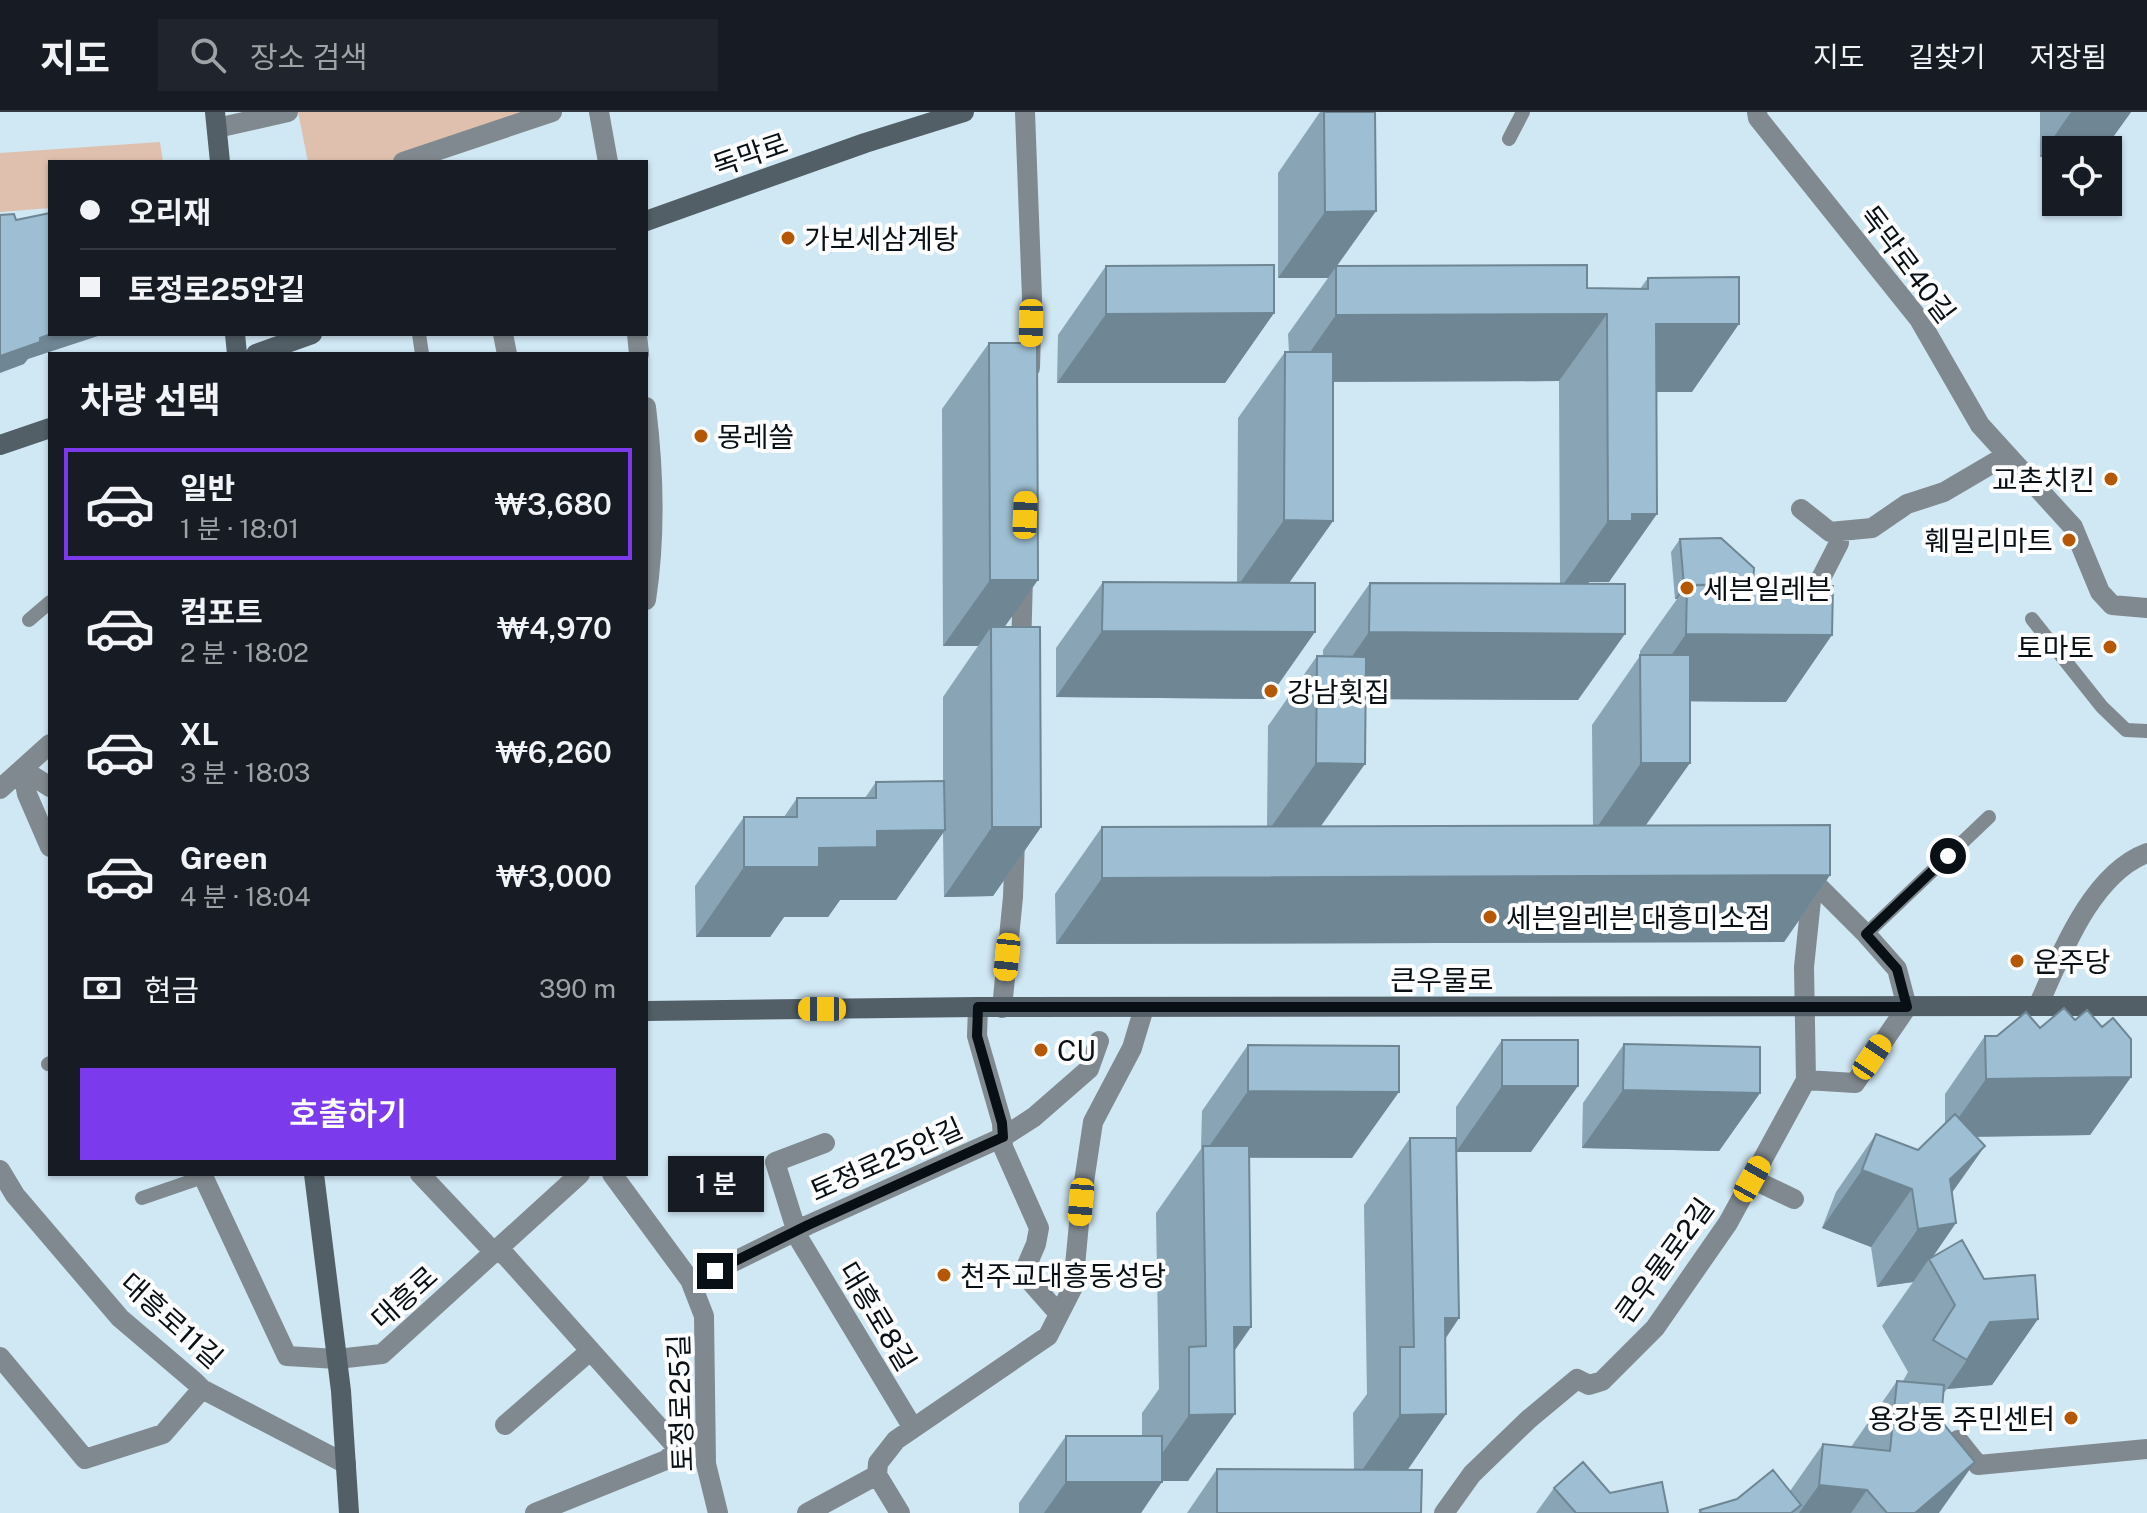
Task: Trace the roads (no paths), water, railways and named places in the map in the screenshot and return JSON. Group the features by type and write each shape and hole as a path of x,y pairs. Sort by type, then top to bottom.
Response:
{"street":[{"path":"220,160 216,120 288,112"},
{"path":"409,160 552,112"},
{"path":"599,112 608,160"},
{"name":"독막로","path":"648,220 865,143 964,112"},
{"path":"1025,112 1032,298 1029,382"},
{"name":"독막로40길","path":"1757,112 1758,118 1919,319 1980,425 2073,527 2100,592 2112,605 2147,608"},
{"path":"262,352 306,336"},
{"path":"648,422 654,468 648,574"},
{"path":"0,445 47,435"},
{"path":"1801,509 1830,532 1872,528 1907,504 1944,492 2007,455"},
{"path":"1818,584 1839,543 1839,531"},
{"path":"1020,674 1023,563"},
{"path":"0,789 48,746"},
{"path":"22,769 48,786"},
{"path":"22,769 27,794 48,842"},
{"path":"1002,1008 1013,897 1016,817"},
{"path":"2038,1006 2089,901 2132,858 2147,853"},
{"path":"1813,881 1866,934 1897,969 1907,1007 1855,1083 1806,1080 1803,1006 1813,881"},
{"name":"큰우물로","path":"648,1011 978,1007 2147,1006"},
{"path":"978,1007 977,1036 1002,1123 1003,1147 1039,1228 1027,1265 1029,1280 1059,1314"},
{"path":"900,1513 877,1475 878,1463 896,1440 1048,1336 1073,1287 1093,1122 1132,1048 1144,1008"},
{"name":"토정로25안길","path":"690,1280 1003,1137 1034,1117 1089,1069 1099,1041"},
{"name":"큰우물로2길","path":"1444,1513 1472,1474 1529,1419 1577,1379 1589,1385 1602,1381 1655,1328 1728,1223 1806,1080"},
{"name":"토정로25안길","path":"796,1231 775,1162 825,1143"},
{"name":"대흥로11길","path":"0,1170 15,1195 120,1318 202,1389 346,1464"},
{"path":"202,1176 287,1356 337,1359"},
{"name":"대흥로","path":"314,1176 337,1359 349,1513"},
{"path":"422,1176 488,1246 506,1256 673,1443 705,1450"},
{"name":"대흥로","path":"337,1359 382,1354 578,1176"},
{"name":"토정로25길","path":"613,1176 690,1280 704,1316 705,1450 718,1513"},
{"path":"1752,1179 1794,1199"},
{"name":"대흥로8길","path":"796,1231 913,1428"},
{"path":"505,1425 590,1351"},
{"path":"0,1357 85,1459 163,1434 202,1389"},
{"path":"1958,1440 1978,1465 2147,1449"},
{"path":"535,1513 666,1460 683,1445"},
{"path":"807,1513 877,1475"}],"lane":[{"path":"1509,139 1523,112"},
{"path":"29,620 48,604"},
{"path":"2032,619 2102,707 2126,730 2147,731"},
{"path":"1866,934 1989,817"},
{"path":"142,1198 202,1176"}],"place":[{"name":"가보세삼계탕","path":"788,238"},
{"name":"몽레쓸","path":"701,436"},
{"name":"교촌치킨","path":"2111,479"},
{"name":"훼밀리마트","path":"2069,540"},
{"name":"세븐일레븐","path":"1687,588"},
{"name":"토마토","path":"2110,647"},
{"name":"강남횟집","path":"1271,691"},
{"name":"세븐일레븐 대흥미소점","path":"1490,917"},
{"name":"운주당","path":"2017,961"},
{"name":"CU","path":"1041,1050"},
{"name":"천주교대흥동성당","path":"944,1275"},
{"name":"용강동 주민센터","path":"2071,1418"}]}
